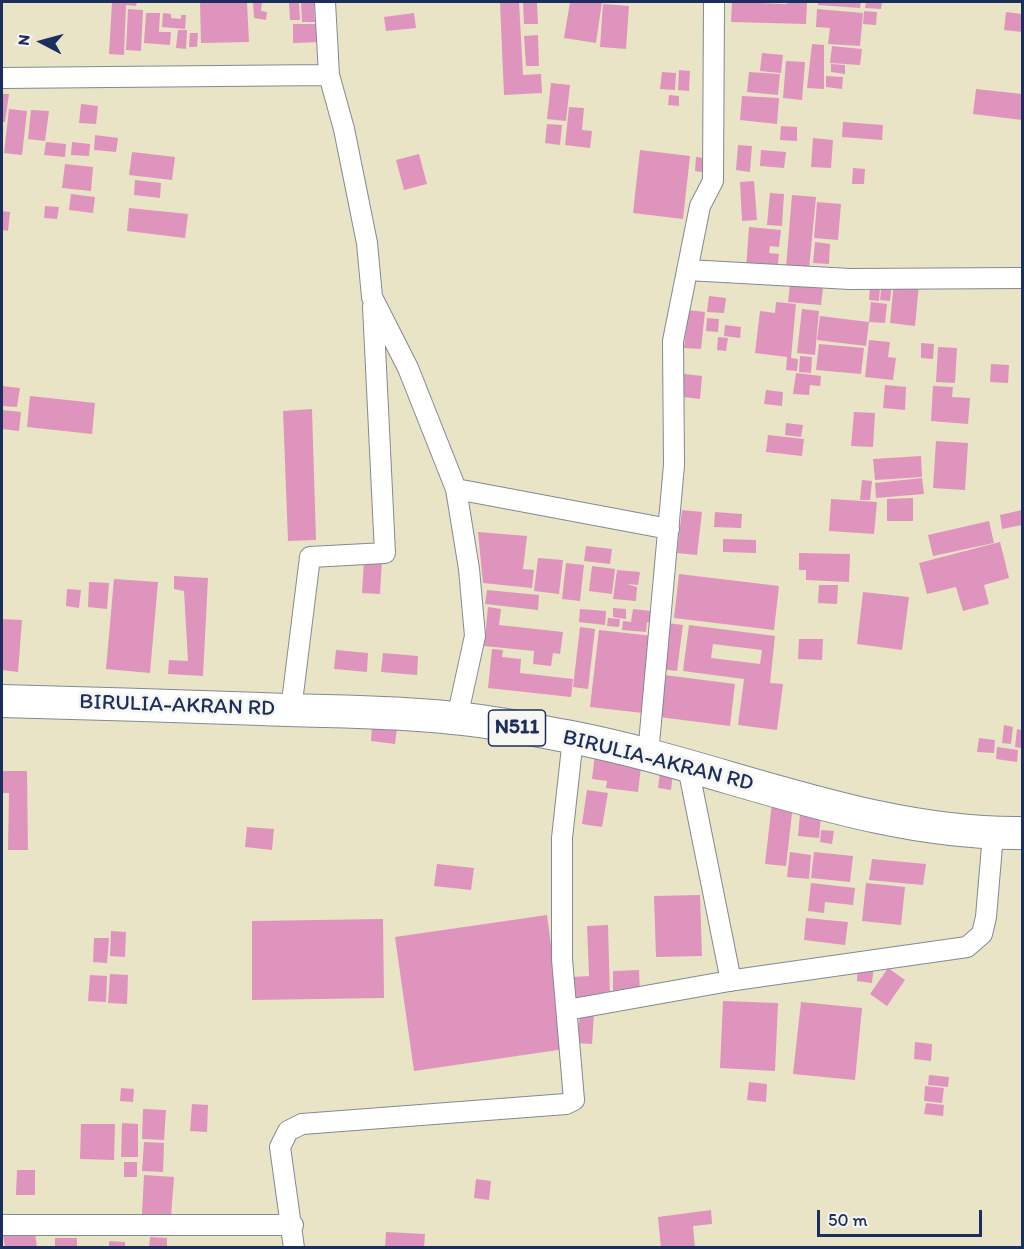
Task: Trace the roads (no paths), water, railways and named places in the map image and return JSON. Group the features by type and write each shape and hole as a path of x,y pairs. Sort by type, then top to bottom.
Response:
{"highway":[{"name":"BIRULIA-AKRAN RD","path":"2,701 379,712 457,718 573,738 648,755 903,821 1008,833"}],"street":[{"path":"291,710 310,557 385,553 372,297 367,243 344,129 329,75 325,2"},
{"path":"648,755 674,465 673,341 700,206 713,181 714,2"},
{"path":"2,78 329,75"},
{"path":"687,270 850,279 1023,278"},
{"path":"372,297 408,368 456,489 469,569 475,636 457,718"},
{"path":"456,489 669,529"},
{"path":"294,1248 293,1225 280,1147 288,1131 302,1124 566,1104 574,1100 575,1088 562,959 562,837 573,738"},
{"path":"688,767 731,981"},
{"path":"567,1010 731,981 967,947 982,934 1008,833"},
{"path":"2,1225 293,1225"}]}
